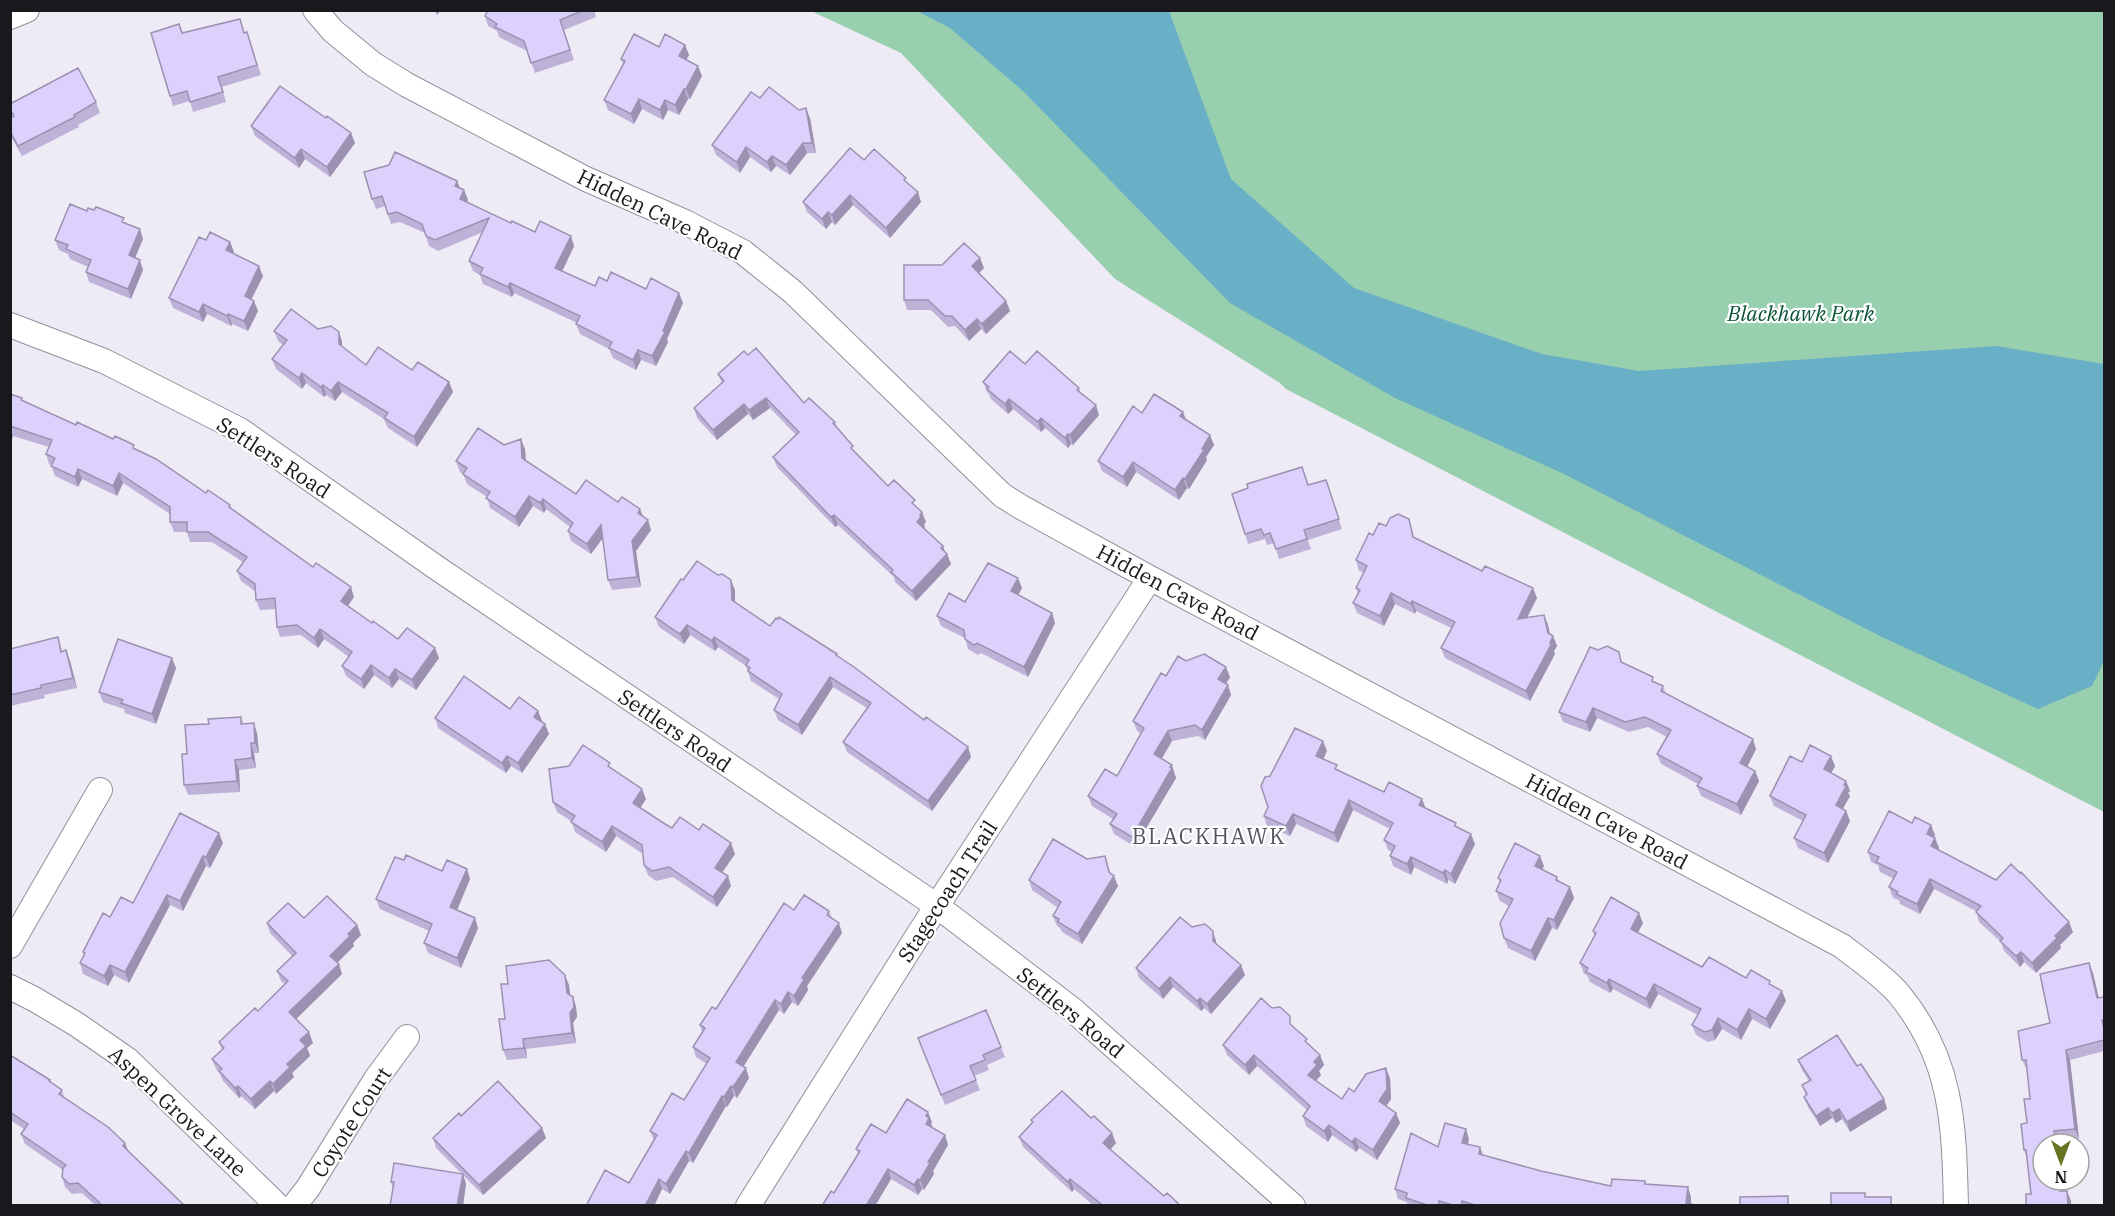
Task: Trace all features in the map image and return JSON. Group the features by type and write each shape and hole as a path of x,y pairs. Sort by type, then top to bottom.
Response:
{"street":[{"path":"10,17 27,10"},
{"name":"Hidden Cave Road","path":"315,10 333,31 373,64 407,85 586,179 685,222 743,252 793,292 1002,495 1150,578 1842,946 1877,972 1898,993 1921,1026 1933,1050 1947,1087 1954,1139 1956,1206"},
{"name":"Settlers Road","path":"10,326 104,362 240,430 447,575 937,906 1073,1010 1293,1206"},
{"name":"Stagecoach Trail","path":"748,1206 937,906 1150,578"},
{"path":"10,946 100,790"},
{"name":"Aspen Grove Lane","path":"10,987 76,1024 128,1060 278,1206"},
{"name":"Coyote Court","path":"294,1206 309,1188 376,1079 407,1037"}],"green space":[{"name":"Blackhawk Park","path":"811,11 2104,11 2104,812 1286,389 1280,383 1115,279 901,53"}],"water":[{"path":"917,11 1169,11 1231,179 1354,288 1542,354 1639,371 1996,346 2104,364 2104,661 2092,686 2038,709 1882,637 1564,474 1395,398 1230,303 1023,91 950,28"}],"building":[{"path":"488,10 584,10 560,20 570,50 531,63 524,41 495,27 497,24 485,16"},
{"path":"240,19 244,33 247,32 257,65 218,77 223,92 190,102 187,91 170,96 151,33 179,24 182,33"},
{"path":"634,34 659,47 665,34 685,45 679,56 698,66 675,105 665,100 660,110 639,99 631,114 604,100 625,61 621,59"},
{"path":"78,68 96,102 74,115 75,117 18,146 10,131 10,118 14,116 10,104"},
{"path":"280,86 351,133 327,167 301,149 295,158 251,126"},
{"path":"769,87 799,110 806,108 812,143 803,143 786,165 772,156 767,162 746,147 737,162 712,145 751,92 760,98"},
{"path":"850,148 864,160 874,149 918,192 886,228 850,195 832,215 828,212 822,219 803,202"},
{"path":"395,152 457,181 455,186 464,190 460,199 535,232 540,221 571,236 555,268 595,286 599,277 607,281 611,272 646,289 651,278 679,293 663,331 665,332 652,356 638,350 633,360 609,348 612,342 576,324 580,316 510,283 508,287 480,274 483,268 469,261 489,218 435,240 426,236 422,224 397,212 388,214 382,196 372,199 364,172 389,165"},
{"path":"70,204 87,211 88,208 94,210 96,207 99,208 124,218 122,222 140,229 129,255 140,260 128,289 86,272 91,260 66,249 68,245 55,240"},
{"path":"210,232 230,242 226,250 259,266 245,296 254,301 244,321 228,314 227,316 203,304 199,312 169,298 199,237 206,240"},
{"path":"964,243 980,258 972,266 1006,301 982,324 977,319 965,330 952,316 945,316 928,300 904,300 904,265 942,265"},
{"path":"291,309 318,329 331,326 339,332 339,344 366,365 378,347 412,370 418,362 449,382 414,437 384,418 388,413 338,382 331,391 323,385 321,387 302,373 299,378 272,359 287,340 274,331"},
{"path":"756,348 804,403 809,398 835,422 833,423 853,446 851,448 888,486 894,480 915,500 912,503 922,512 917,522 943,546 941,548 947,554 912,591 834,515 831,517 773,457 799,432 766,398 749,410 744,404 713,430 694,408 724,381 718,374 744,351 748,355"},
{"path":"1010,351 1025,364 1037,351 1096,405 1070,435 1068,434 1065,438 1041,418 1038,422 1009,399 1005,404 987,389 989,387 983,382"},
{"path":"10,394 76,425 77,422 113,439 115,436 134,445 133,448 156,459 206,493 208,490 313,567 316,563 351,587 341,601 372,623 373,621 398,639 407,628 435,648 412,680 395,669 389,678 371,665 361,679 342,666 352,652 320,629 314,638 297,625 277,627 275,598 256,600 255,584 237,571 247,557 208,532 187,532 187,522 170,522 170,507 119,473 113,486 78,469 75,477 51,466 55,458 46,454 52,440 10,426"},
{"path":"1154,394 1183,412 1180,416 1210,435 1202,449 1204,450 1175,490 1133,462 1123,477 1098,461 1133,406 1142,413"},
{"path":"478,428 504,445 521,439 522,458 576,494 586,480 618,502 622,497 640,509 638,513 648,520 632,541 637,577 608,580 601,525 587,544 568,531 573,523 543,499 540,503 529,496 515,517 486,498 490,492 463,474 467,468 456,461"},
{"path":"1302,467 1308,485 1326,480 1339,519 1304,530 1307,539 1276,549 1270,533 1264,535 1261,529 1245,534 1232,494 1248,488 1247,484"},
{"path":"1398,514 1409,519 1413,537 1482,571 1485,566 1533,588 1518,619 1544,615 1548,633 1553,636 1550,643 1552,643 1526,691 1441,648 1455,622 1391,593 1380,616 1353,603 1360,590 1356,588 1367,566 1356,560 1369,533 1373,535 1379,523 1386,526 1390,518"},
{"path":"697,561 718,575 722,574 731,580 732,600 770,626 779,617 837,654 924,720 926,717 968,747 928,801 843,742 871,703 830,677 798,725 774,710 782,694 748,671 750,668 746,665 749,660 714,637 712,641 687,625 680,634 655,617 681,579 683,580"},
{"path":"988,563 1018,578 1011,591 1052,613 1024,667 977,643 974,645 965,639 964,630 937,616 949,593 965,602"},
{"path":"58,637 61,652 66,650 73,678 10,695 10,649"},
{"path":"118,639 172,658 152,714 121,703 123,700 99,692"},
{"path":"1607,646 1619,652 1621,662 1653,677 1652,681 1663,686 1661,691 1753,739 1740,763 1755,771 1737,804 1697,786 1702,778 1657,754 1671,730 1645,717 1625,722 1593,708 1586,722 1559,712 1590,647 1598,650"},
{"path":"1204,654 1226,667 1218,679 1228,685 1202,730 1195,725 1168,731 1154,754 1172,765 1170,767 1172,768 1132,837 1110,824 1117,814 1088,796 1105,769 1117,776 1144,728 1133,721 1161,673 1166,676 1178,656 1186,661"},
{"path":"464,676 510,709 519,697 538,711 534,717 545,724 518,763 507,756 502,763 435,718"},
{"path":"241,717 241,724 254,723 255,743 251,743 252,758 235,760 237,781 184,785 182,754 187,754 185,725 209,724 208,719"},
{"path":"1295,728 1323,741 1316,756 1337,765 1335,769 1384,792 1389,782 1422,799 1419,805 1456,823 1455,826 1471,834 1451,874 1445,870 1443,873 1411,857 1407,864 1390,856 1395,846 1384,840 1393,823 1349,800 1334,833 1293,814 1286,826 1264,816 1268,807 1261,786 1265,777 1270,776"},
{"path":"583,745 610,763 608,766 642,789 633,803 672,828 680,817 699,830 703,824 731,843 715,868 728,876 713,897 669,867 652,871 644,865 642,845 612,826 602,842 571,822 575,816 553,802 549,769 569,766"},
{"path":"1810,745 1831,756 1824,769 1846,781 1844,785 1846,786 1836,805 1846,811 1824,853 1794,838 1806,815 1770,796 1790,756 1802,762"},
{"path":"1889,811 1912,823 1915,817 1931,825 1927,834 1935,838 1931,846 1996,880 2011,864 2069,922 2055,936 2057,938 2032,963 2021,952 2016,956 2000,941 2003,938 1976,912 1981,906 1930,879 1917,904 1896,894 1898,892 1889,887 1897,872 1876,862 1879,857 1868,852"},
{"path":"180,813 219,833 206,857 203,856 180,901 167,895 125,972 110,965 104,976 80,963 85,953 83,952 103,913 110,917 121,897 133,903"},
{"path":"1053,839 1087,859 1105,856 1109,872 1114,876 1078,934 1058,922 1059,919 1053,916 1061,902 1029,880"},
{"path":"1515,843 1540,856 1535,866 1557,877 1556,880 1570,887 1554,920 1548,918 1531,951 1504,938 1500,923 1513,899 1496,891 1501,880 1498,878"},
{"path":"406,855 442,871 447,860 467,869 450,907 475,918 457,958 424,943 432,924 376,899 395,857 404,860"},
{"path":"804,895 829,911 827,915 839,923 802,978 804,980 794,996 788,992 781,1004 775,1000 736,1062 746,1068 733,1087 731,1086 724,1097 722,1096 689,1153 686,1151 666,1184 659,1179 645,1206 586,1206 605,1170 629,1183 657,1135 650,1131 672,1093 684,1100 710,1058 693,1047 705,1028 700,1025 712,1007 716,1009 784,903 794,910"},
{"path":"327,896 357,925 348,934 350,936 330,956 339,964 289,1012 309,1032 300,1040 306,1046 287,1064 290,1067 273,1084 270,1081 251,1099 238,1086 235,1088 219,1071 222,1069 212,1059 224,1048 219,1042 255,1008 258,1011 288,981 277,971 296,953 267,923 288,903 304,918"},
{"path":"1611,897 1639,913 1631,929 1702,967 1709,957 1746,978 1751,970 1770,981 1769,984 1782,991 1766,1019 1749,1009 1737,1030 1718,1018 1712,1030 1704,1032 1692,1025 1701,1009 1654,984 1646,999 1609,979 1607,983 1586,972 1588,968 1580,963 1596,933 1593,931"},
{"path":"1180,917 1192,927 1205,924 1213,931 1213,941 1241,965 1207,1004 1200,998 1197,1001 1170,977 1159,989 1136,968"},
{"path":"549,960 565,975 567,993 573,997 574,1007 570,1013 572,1033 523,1039 524,1048 503,1050 499,1019 505,1019 501,984 508,984 506,966"},
{"path":"2089,963 2097,998 2104,997 2104,1020 2102,1020 2104,1040 2066,1050 2075,1129 2031,1132 2031,1192 2067,1192 2068,1206 2026,1206 2026,1194 2031,1194 2021,1124 2027,1123 2024,1099 2030,1099 2026,1060 2022,1060 2018,1031 2050,1023 2040,974"},
{"path":"1261,998 1272,1008 1280,1007 1290,1016 1290,1024 1320,1055 1314,1062 1317,1065 1308,1075 1342,1099 1349,1088 1354,1092 1366,1074 1386,1068 1387,1089 1379,1101 1396,1113 1373,1150 1355,1138 1352,1142 1329,1125 1324,1131 1303,1116 1310,1106 1254,1055 1245,1065 1223,1045"},
{"path":"986,1010 1001,1047 983,1055 985,1060 970,1066 976,1080 941,1095 918,1038"},
{"path":"1837,1035 1857,1066 1861,1064 1884,1099 1847,1122 1839,1109 1832,1113 1828,1108 1816,1116 1804,1097 1807,1094 1802,1085 1811,1080 1798,1060"},
{"path":"10,1055 50,1080 62,1090 59,1094 108,1127 125,1143 123,1146 185,1206 98,1206 100,1203 78,1183 69,1184 62,1177 63,1168 66,1165 21,1134 28,1124 10,1112"},
{"path":"498,1081 542,1128 479,1185 433,1138 459,1113 461,1116"},
{"path":"1062,1091 1091,1118 1094,1116 1112,1133 1103,1143 1164,1196 1167,1193 1181,1206 1100,1206 1101,1204 1070,1179 1068,1182 1019,1137 1033,1122 1031,1120"},
{"path":"907,1099 928,1112 926,1116 929,1118 926,1124 945,1135 920,1180 918,1179 914,1185 888,1169 866,1206 822,1206 831,1191 834,1193 860,1151 856,1149 871,1124 886,1133"},
{"path":"1445,1123 1466,1129 1462,1143 1480,1147 1479,1154 1541,1171 1611,1186 1612,1179 1688,1187 1686,1204 1692,1204 1692,1206 1478,1206 1462,1201 1461,1206 1456,1206 1439,1201 1438,1206 1430,1206 1406,1198 1407,1193 1395,1189 1411,1133 1438,1147"},
{"path":"394,1163 463,1174 457,1206 390,1206"},
{"path":"1831,1193 1865,1193 1865,1197 1891,1197 1891,1206 1831,1206"},
{"path":"1788,1196 1788,1206 1740,1206 1740,1197"}],"district":[{"name":"BLACKHAWK","path":"1209,835"}]}
